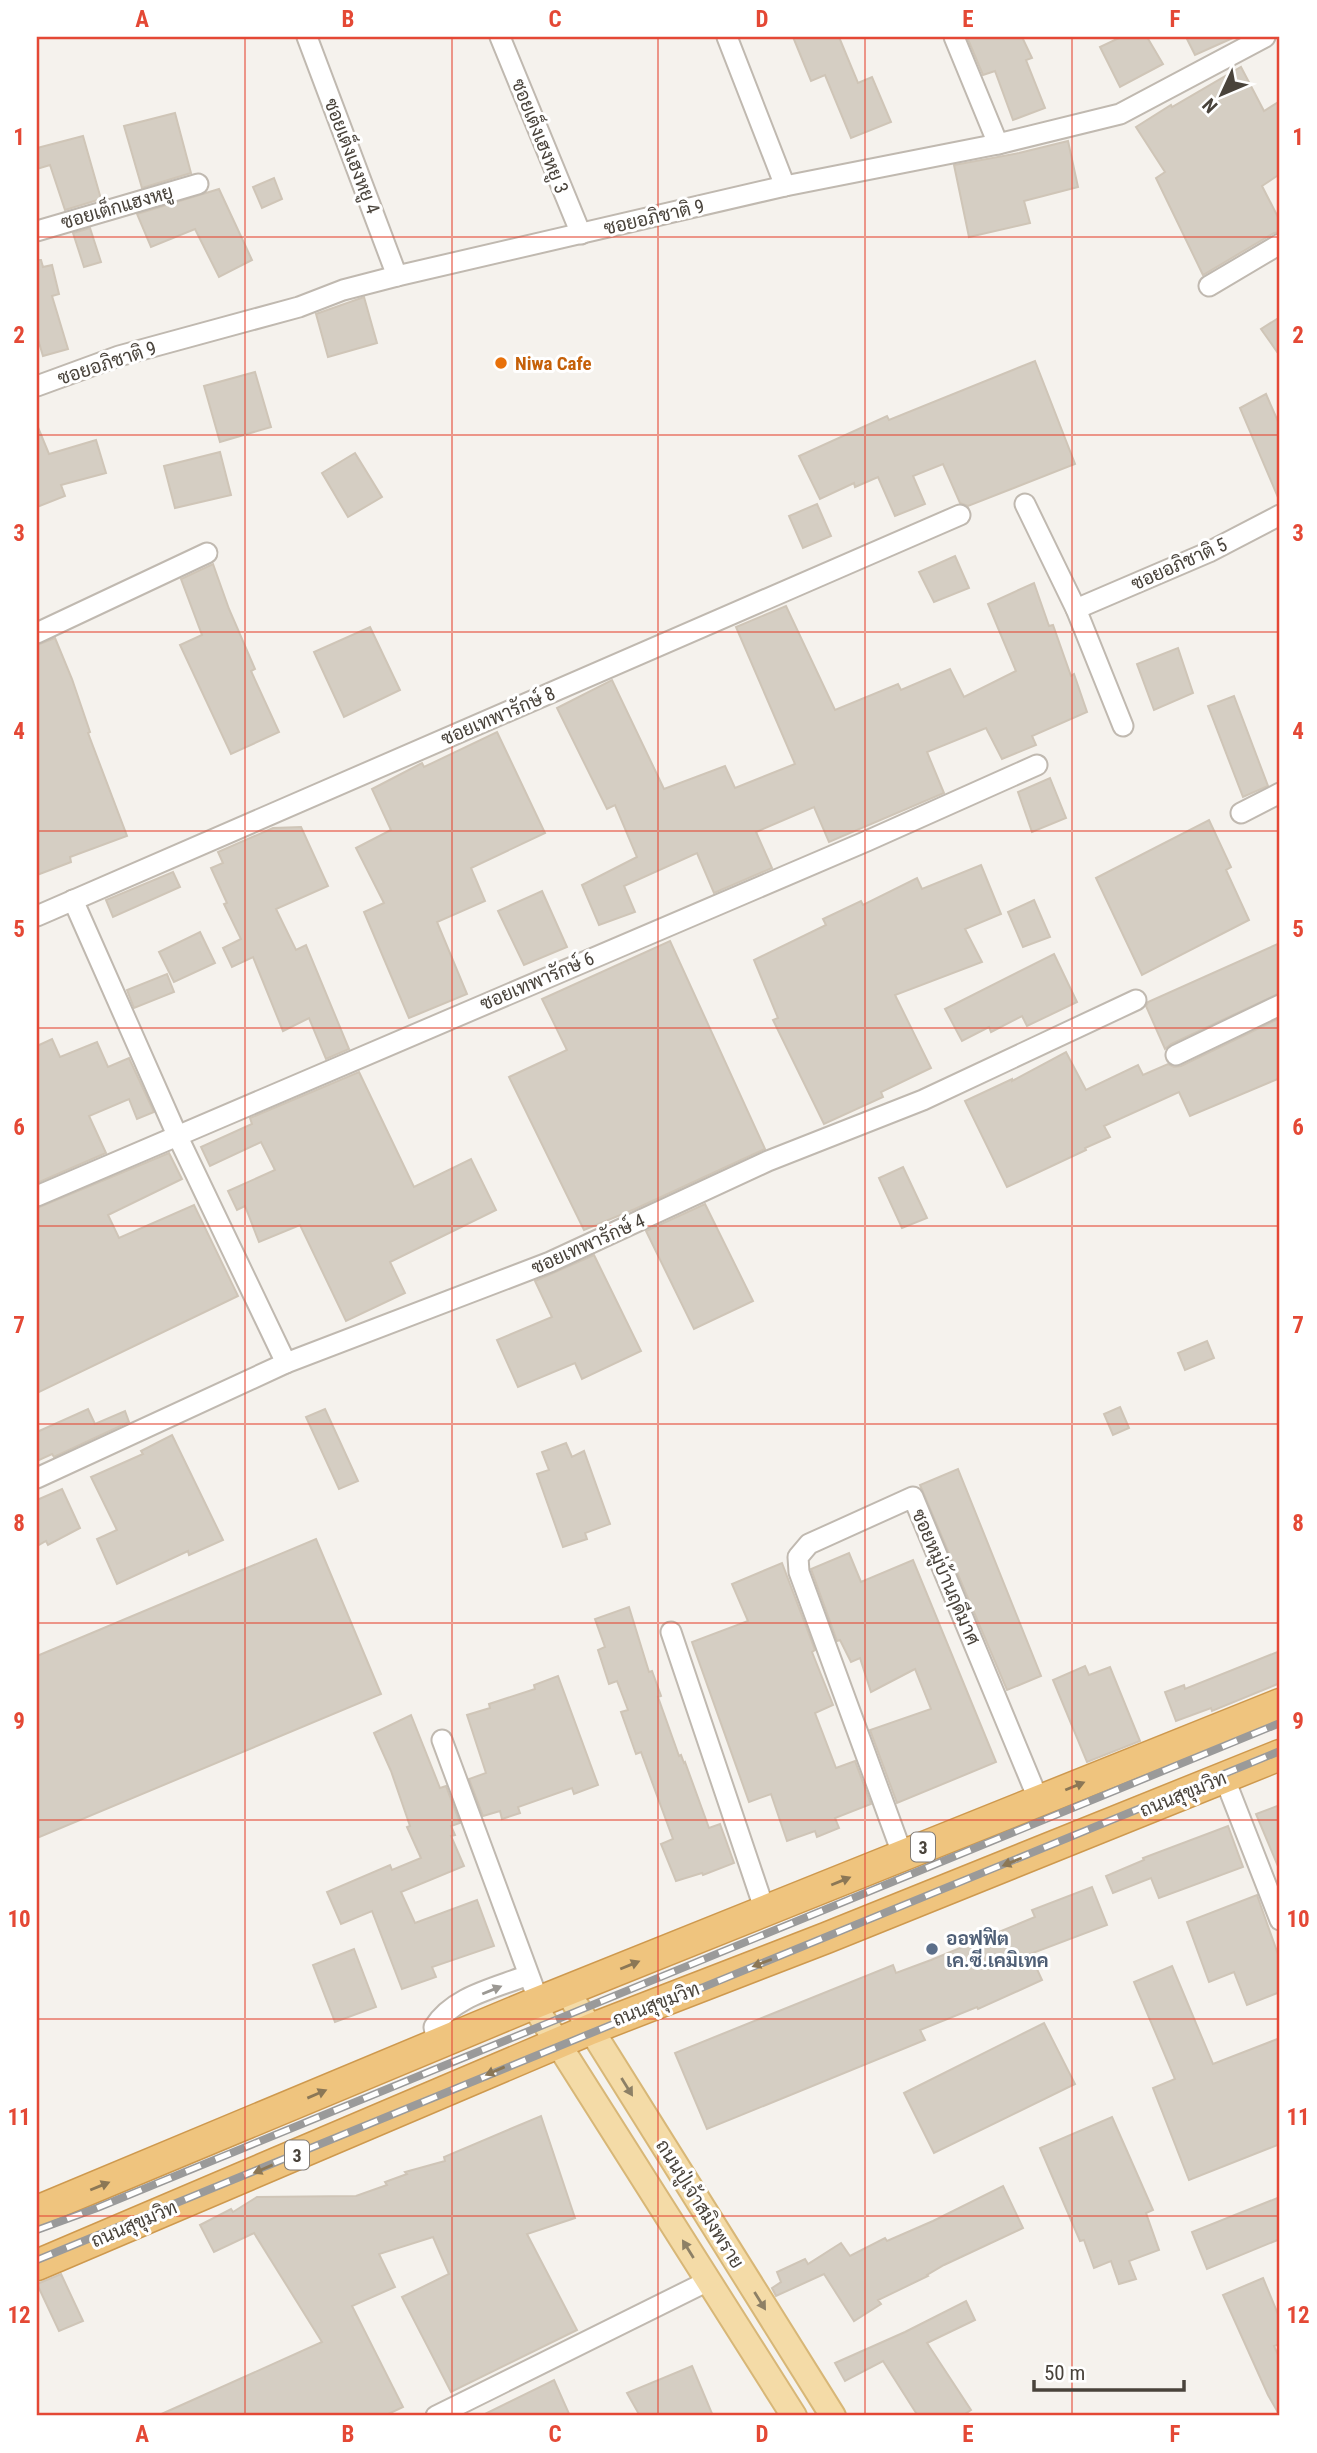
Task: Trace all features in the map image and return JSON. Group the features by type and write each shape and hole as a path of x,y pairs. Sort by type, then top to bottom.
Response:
{"highway":[{"name":"3","path":"37,2211 437,2044 533,1993 567,1991 1280,1704"},
{"name":"ถนนสุขุมวิท","path":"37,2265 558,2045 590,2029 825,1938 1280,1755"}],"main road":[{"name":"ถนนปู่เจ้าสมิงพราย","path":"567,1991 833,2416"},
{"name":"ถนนปู่เจ้าสมิงพราย","path":"533,1993 558,2045 794,2416"}],"street":[{"name":"ซอยเต็งเฮงหยู 4","path":"307,37 397,276"},
{"name":"ซอยเต็งเฮงหยู 3","path":"500,37 581,234"},
{"path":"727,37 785,186"},
{"path":"954,37 998,144"},
{"name":"ซอยอภิชาติ 9","path":"37,386 119,356 299,307 343,290 397,276 785,186 998,144 1120,114 1265,37"},
{"name":"ซอยเต็กแฮงหยู","path":"37,231 198,184"},
{"path":"1209,286 1280,244"},
{"path":"1025,504 1076,609 1123,726"},
{"name":"ซอยเทพารักษ์ 8","path":"37,916 960,515"},
{"name":"ซอยอภิชาติ 5","path":"1076,609 1209,552 1280,516"},
{"path":"37,633 207,553"},
{"name":"ซอยเทพารักษ์ 6","path":"37,1196 829,857 1037,765"},
{"path":"1241,813 1280,793"},
{"path":"73,900 177,1135 286,1363"},
{"name":"ซอยเทพารักษ์ 4","path":"37,1478 286,1363 550,1262 768,1161 923,1100 1136,1000"},
{"path":"1176,1055 1280,1005"},
{"name":"ซอยหมู่บ้านฤดีมาศ","path":"903,1856 799,1572 797,1557 809,1544 913,1497 1039,1801"},
{"path":"671,1632 765,1911"},
{"path":"442,1740 533,1993"},
{"path":"1224,1777 1280,1920"},
{"path":"436,2416 708,2281"}],"building":[{"path":"793,37 839,37 858,83 872,77 891,122 851,138 825,75 811,81"},
{"path":"967,37 1022,37 1032,58 1026,60 1045,108 1013,120 995,71 983,75"},
{"path":"1121,37 1147,37 1163,64 1120,87 1100,47"},
{"path":"1186,37 1235,37 1195,55"},
{"path":"1241,67 1264,111 1280,101 1280,174 1262,186 1280,221 1280,232 1203,275 1156,178 1165,172 1136,127"},
{"path":"175,113 191,173 142,188 124,126"},
{"path":"83,136 101,199 65,210 50,165 37,169 37,148"},
{"path":"1068,141 1078,187 1024,201 1030,223 969,237 954,165"},
{"path":"274,178 282,199 262,208 253,187"},
{"path":"219,189 252,260 219,277 195,229 151,247 137,214"},
{"path":"90,228 101,262 84,267 73,233"},
{"path":"37,260 41,260 43,267 52,265 59,294 52,296 68,349 43,356 37,336"},
{"path":"364,297 377,343 328,357 316,314"},
{"path":"1280,317 1280,356 1261,329"},
{"path":"1035,361 1075,464 968,506 960,503 943,464 913,476 925,504 895,516 878,477 855,487 854,483 820,499 799,456 887,416 889,420"},
{"path":"255,372 271,427 220,442 204,386"},
{"path":"1266,394 1280,426 1280,502 1240,408"},
{"path":"37,425 49,454 96,440 106,473 61,485 65,496 37,507"},
{"path":"220,452 231,495 175,508 164,466"},
{"path":"355,453 382,497 348,517 322,473"},
{"path":"817,504 831,536 803,548 789,516"},
{"path":"955,556 969,588 934,602 919,572"},
{"path":"213,564 255,669 251,671 279,732 231,754 180,645 202,635 181,579"},
{"path":"1034,583 1049,626 1053,625 1087,712 1032,736 1036,745 1002,759 986,728 927,752 944,793 829,842 814,807 756,832 772,868 714,893 697,853 624,886 635,912 599,925 582,885 637,857 615,805 607,809 557,708 612,680 664,789 725,766 735,788 795,764 736,627 786,606 835,710 898,684 901,690 950,669 964,697 1016,671 988,604"},
{"path":"370,627 400,690 344,717 314,652"},
{"path":"55,638 127,836 70,857 71,862 37,875 37,645"},
{"path":"1178,648 1193,693 1154,710 1137,664"},
{"path":"1234,696 1268,786 1243,797 1208,706"},
{"path":"497,732 545,833 471,868 485,901 437,922 467,994 409,1018 364,912 384,903 356,848 391,830 372,789 422,763 424,767"},
{"path":"1050,778 1066,818 1032,832 1018,792"},
{"path":"1209,820 1231,867 1226,870 1249,920 1142,975 1096,878"},
{"path":"301,827 328,886 276,909 296,950 306,945 349,1049 326,1059 309,1018 283,1031 253,957 232,967 223,948 241,939 211,868 223,863 218,852 273,828"},
{"path":"981,865 1001,914 965,929 982,962 895,995 931,1068 881,1092 883,1097 824,1124 773,1020 778,1018 754,960 826,925 823,919 861,901 863,905 917,878 922,889"},
{"path":"173,872 180,887 113,917 106,900"},
{"path":"542,891 567,947 524,965 498,911"},
{"path":"1034,900 1050,937 1023,947 1008,912"},
{"path":"200,932 215,963 174,982 159,952"},
{"path":"670,941 765,1149 584,1230 509,1077 567,1050 542,999"},
{"path":"1280,943 1280,993 1165,1049 1146,1006 1148,1002"},
{"path":"1054,954 1077,1002 1027,1026 1022,1016 991,1032 989,1027 962,1041 945,1009"},
{"path":"167,974 174,992 134,1008 127,990"},
{"path":"1280,1018 1280,1078 1190,1116 1179,1092 1104,1126 1110,1137 1007,1187 965,1101 1012,1081 1066,1052 1086,1090 1138,1065 1143,1075 1168,1064 1181,1066"},
{"path":"52,1039 60,1057 97,1042 108,1067 129,1058 154,1112 137,1119 129,1099 89,1116 106,1153 37,1183 37,1046"},
{"path":"359,1072 414,1187 471,1159 496,1210 390,1262 405,1293 346,1321 300,1225 259,1242 245,1206 237,1210 228,1191 275,1170 261,1142 210,1166 201,1147 252,1124 250,1118"},
{"path":"169,1153 182,1179 108,1215 119,1238 194,1205 238,1296 37,1393 37,1208"},
{"path":"903,1167 927,1218 902,1228 879,1178"},
{"path":"705,1204 753,1301 694,1329 646,1231"},
{"path":"594,1255 641,1351 582,1379 575,1363 518,1387 497,1340 552,1317 535,1281"},
{"path":"1207,1341 1214,1358 1185,1370 1178,1353"},
{"path":"1120,1407 1129,1428 1113,1435 1104,1414"},
{"path":"88,1409 95,1424 125,1411 129,1422 54,1457 52,1454 37,1461 37,1432"},
{"path":"325,1409 358,1481 339,1489 306,1417"},
{"path":"172,1435 223,1540 189,1555 188,1551 117,1584 97,1539 117,1530 91,1477 143,1454 141,1451"},
{"path":"566,1443 572,1457 584,1451 610,1524 585,1533 587,1539 563,1547 537,1474 549,1470 542,1452"},
{"path":"958,1469 1041,1676 1007,1690 920,1485"},
{"path":"62,1489 80,1528 48,1545 46,1541 37,1546 37,1500"},
{"path":"316,1539 381,1694 37,1838 37,1656"},
{"path":"849,1553 861,1582 913,1560 996,1762 897,1803 870,1730 931,1709 915,1669 871,1692 860,1658 851,1662 840,1640 837,1641 811,1569"},
{"path":"782,1563 833,1705 815,1713 836,1768 855,1761 871,1804 835,1818 839,1828 817,1837 815,1831 787,1841 771,1794 749,1802 692,1642 748,1621 732,1584"},
{"path":"629,1607 679,1756 681,1755 685,1762 709,1828 720,1824 734,1863 703,1875 702,1873 676,1881 661,1844 673,1839 641,1752 636,1754 621,1712 628,1710 617,1681 609,1684 598,1650 605,1647 595,1619"},
{"path":"1280,1651 1280,1683 1212,1711 1211,1708 1176,1721 1165,1692 1184,1685 1185,1689"},
{"path":"1085,1666 1089,1675 1110,1667 1140,1741 1087,1762 1053,1680"},
{"path":"558,1676 598,1785 574,1794 572,1788 518,1807 520,1813 502,1819 500,1811 483,1816 469,1779 486,1773 467,1715 490,1708 489,1704 535,1689 534,1685"},
{"path":"411,1715 440,1788 446,1786 460,1823 451,1826 455,1835 451,1836 464,1866 401,1892 415,1923 477,1900 494,1946 432,1967 436,1977 402,1989 372,1911 341,1924 327,1892 390,1865 392,1870 421,1858 407,1827 410,1826 391,1771 374,1733"},
{"path":"1280,1805 1280,1871 1256,1814"},
{"path":"1228,1826 1243,1867 1159,1898 1151,1878 1113,1893 1106,1876 1144,1860 1143,1858"},
{"path":"1092,1887 1107,1925 1030,1954 1042,1980 978,2009 977,2007 920,2030 925,2040 707,2129 675,2053 893,1965 896,1973 931,1960 1035,1917 1032,1910"},
{"path":"1257,1895 1280,1960 1280,1992 1247,2005 1234,1972 1209,1982 1187,1922"},
{"path":"354,1949 376,2007 335,2022 313,1965"},
{"path":"1172,1966 1213,2064 1280,2038 1280,2144 1189,2180 1153,2088 1175,2079 1134,1982"},
{"path":"1044,2023 1075,2084 934,2153 904,2093"},
{"path":"541,2116 575,2218 527,2234 577,2330 451,2392 402,2297 449,2274 433,2237 379,2254 395,2287 352,2306 403,2407 384,2416 157,2416 322,2342 254,2233 214,2252 200,2225 231,2209 233,2212 257,2197 356,2196 387,2185 385,2182 407,2174 405,2172 445,2161 444,2157"},
{"path":"1112,2117 1153,2210 1146,2213 1159,2250 1129,2261 1136,2279 1119,2284 1111,2261 1094,2268 1084,2240 1080,2241 1040,2148"},
{"path":"1003,2186 1023,2228 878,2300 881,2304 854,2321 824,2274 776,2296 772,2288 781,2282 777,2272 805,2259 808,2264 841,2243 850,2256 885,2238 887,2241 933,2221"},
{"path":"1280,2197 1280,2239 1207,2269 1192,2232"},
{"path":"61,2274 83,2321 59,2331 37,2284"},
{"path":"1263,2278 1280,2319 1280,2344 1274,2346 1280,2359 1280,2416 1223,2295"},
{"path":"966,2301 975,2320 927,2343 971,2410 962,2416 918,2416 883,2361 845,2381 835,2363"},
{"path":"692,2366 713,2416 640,2416 627,2393"},
{"path":"554,2380 570,2416 481,2416"}],"railway":[{"path":"37,2230 97,2208 1280,1723"},
{"path":"37,2260 1280,1751"}],"place":[{"name":"Niwa Cafe","path":"501,363"},
{"name":"ออฟฟิต เค.ซี.เคมิเทค","path":"932,1949"}]}
